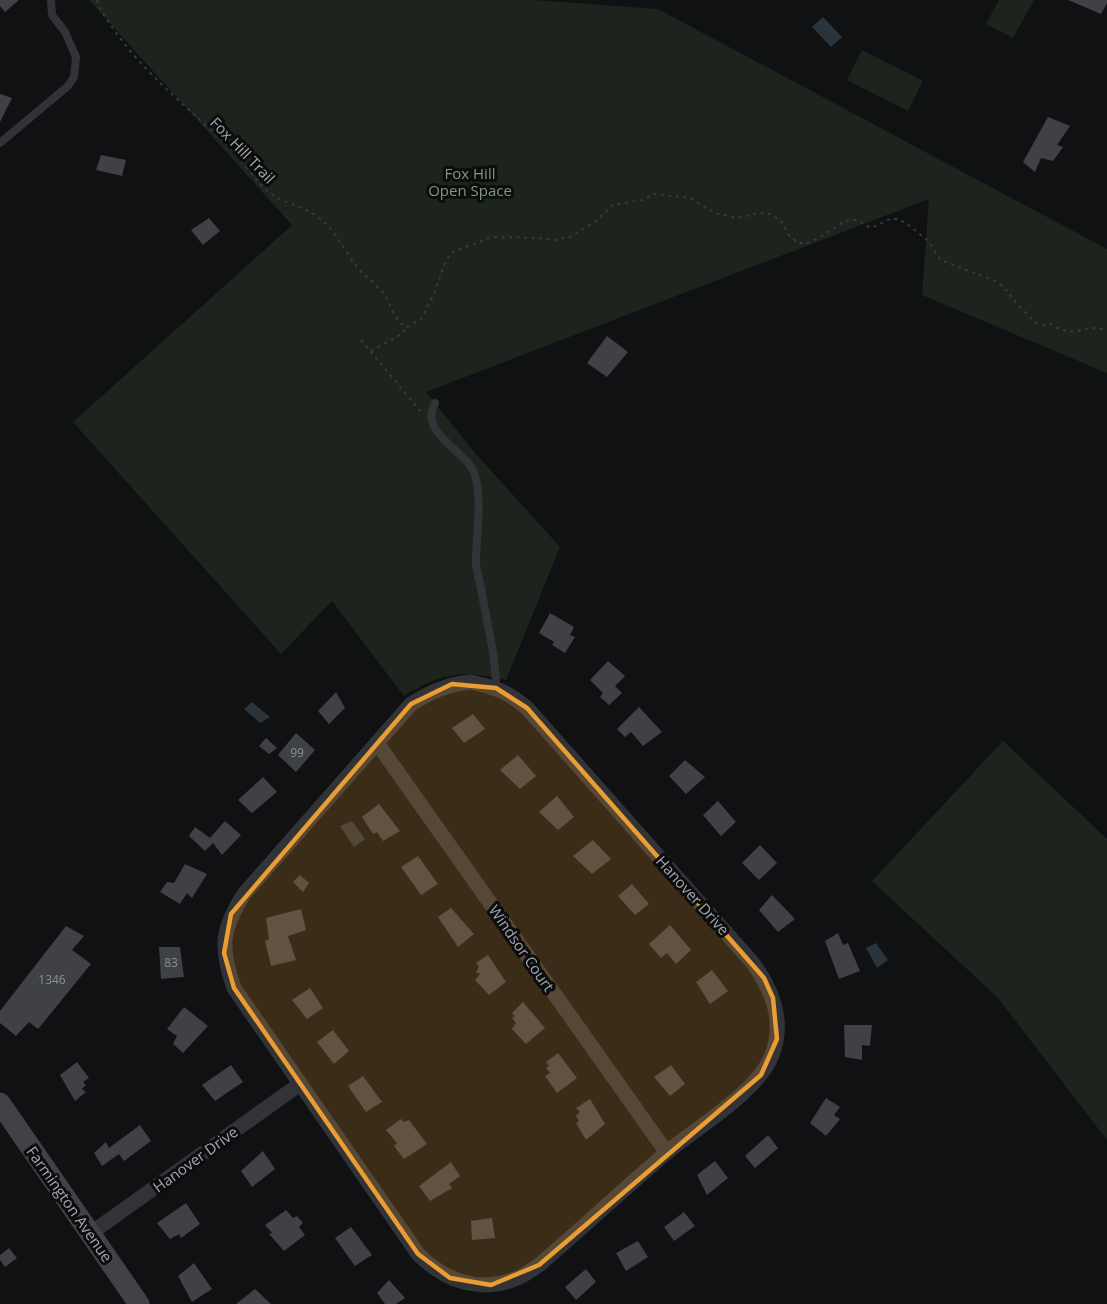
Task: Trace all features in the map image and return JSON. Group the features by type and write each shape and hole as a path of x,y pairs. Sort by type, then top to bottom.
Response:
{"street":[{"name":"Hanover Drive","path":"471,682 496,688 512,695 527,708 752,962 764,978 773,998 777,1040 761,1075 667,1153 539,1265 516,1279 491,1285 472,1285 450,1278 431,1267 418,1254 234,988 224,953 231,914 244,894 411,704 432,691 452,684 471,682"},
{"name":"Windsor Court","path":"377,743 667,1153"},
{"name":"Hanover Drive","path":"91,1233 300,1084"},
{"name":"Farmington Avenue","path":"0,1103 139,1304"}],"lane":[{"path":"0,143 68,86 74,77 76,57 65,32 55,20 51,0"},
{"path":"435,403 431,410 432,426 471,467 476,478 478,490 476,563 496,670 496,688"}],"path":[{"name":"Fox Hill Trail","path":"97,0 121,40 166,90 237,155 256,181 288,204 310,211 324,221 359,270 384,295 394,316 407,327"},
{"path":"371,351 399,336 407,327 422,318 434,294 446,260 453,252 492,237 554,240 570,237 596,221 613,205 642,200 654,194 690,198 715,213 737,218 758,213 771,214 781,221 789,235 797,242 805,244 845,221 857,220 871,228 890,219 898,219 928,241 941,260 995,281 1005,288 1035,322 1075,332 1090,328 1107,329"},
{"path":"361,340 432,426"}],"highlighted area":[{"path":"452,684 496,688 527,708 764,978 773,998 777,1039 761,1075 539,1265 491,1285 450,1278 418,1254 234,988 224,953 231,914 411,704"}],"green space":[{"name":"Fox Hill Open Space","path":"89,0 534,0 658,9 1107,249 1107,373 922,295 929,199 426,392 476,454 560,547 506,680 477,675 453,675 430,682 404,696 332,601 281,654 73,422 292,225"},
{"path":"999,0 1034,0 1013,38 986,24"},
{"path":"862,50 923,81 908,111 847,80"},
{"path":"1003,741 1107,839 1107,1140 998,998 872,881"}],"shaded area":[{"path":"823,17 842,37 831,47 812,27"},
{"path":"252,702 270,717 260,723 244,709"},
{"path":"352,821 365,839 354,847 340,826"},
{"path":"876,943 888,960 877,968 866,948"}],"building":[{"path":"0,0 19,0 5,12 0,6"},
{"path":"1068,0 1107,0 1107,3 1101,14"},
{"path":"0,94 12,98 0,122"},
{"path":"1048,117 1070,126 1057,145 1063,147 1053,161 1041,158 1035,172 1023,162"},
{"path":"101,155 126,160 122,176 96,170"},
{"path":"209,218 220,231 203,245 191,230"},
{"path":"607,336 628,352 607,377 587,363"},
{"path":"550,613 574,627 570,635 575,637 565,653 552,645 554,642 539,633"},
{"path":"608,661 625,676 615,686 622,693 609,705 600,697 603,693 590,680"},
{"path":"336,692 345,708 329,724 318,711"},
{"path":"639,707 662,732 643,746 631,732 625,737 617,729"},
{"path":"473,714 485,729 464,743 452,728"},
{"path":"296,733 315,750 296,772 278,755"},
{"path":"266,738 277,748 269,754 259,746"},
{"path":"518,755 536,776 520,789 500,770"},
{"path":"685,760 705,777 686,794 669,776"},
{"path":"263,777 277,792 252,813 238,800"},
{"path":"557,796 574,817 558,830 539,812"},
{"path":"718,801 736,822 721,836 703,815"},
{"path":"379,804 400,831 383,841 377,832 373,834 362,817"},
{"path":"225,821 241,835 222,855 213,843 205,851 189,836 195,827 210,838"},
{"path":"593,840 611,859 592,874 573,856"},
{"path":"760,845 777,863 759,880 742,863"},
{"path":"418,856 438,884 421,895 401,867"},
{"path":"185,864 207,874 192,898 187,893 180,904 160,892 167,882 174,883"},
{"path":"300,875 309,883 303,892 293,882"},
{"path":"632,884 649,904 635,915 618,896"},
{"path":"772,895 795,919 778,932 759,910"},
{"path":"451,908 474,934 458,947 438,917"},
{"path":"301,909 306,930 288,936 296,960 271,966 265,941 269,939 266,918"},
{"path":"670,925 691,950 676,964 667,953 661,958 649,944"},
{"path":"66,926 84,936 72,950 91,964 38,1029 29,1022 16,1036 0,1023 0,1011"},
{"path":"838,933 843,945 848,943 860,971 839,979 825,941"},
{"path":"159,947 180,947 184,977 161,979"},
{"path":"488,955 506,982 489,995 475,980 480,974 476,972 479,967 476,963"},
{"path":"712,970 728,991 710,1004 696,982"},
{"path":"310,988 323,1008 307,1019 292,1000"},
{"path":"523,1002 545,1028 526,1044 512,1029 516,1023 512,1018 515,1016 512,1013"},
{"path":"184,1007 208,1026 183,1053 173,1044 177,1036 167,1029"},
{"path":"844,1025 872,1025 870,1046 862,1045 862,1060 845,1057"},
{"path":"333,1030 349,1051 334,1064 317,1042"},
{"path":"558,1053 577,1078 557,1093 545,1076 550,1073 546,1068 549,1066 546,1062"},
{"path":"77,1062 89,1078 83,1082 86,1085 82,1089 86,1092 75,1101 60,1075"},
{"path":"231,1065 243,1082 215,1101 202,1085"},
{"path":"671,1065 685,1084 670,1096 654,1077"},
{"path":"363,1076 382,1102 366,1112 348,1086"},
{"path":"826,1098 840,1107 834,1115 840,1119 826,1136 810,1123"},
{"path":"590,1099 605,1124 586,1140 576,1123 579,1121 576,1116 580,1112 576,1108"},
{"path":"401,1119 404,1122 409,1120 427,1144 404,1159 394,1146 397,1143 386,1130"},
{"path":"140,1125 151,1141 124,1161 119,1154 102,1166 94,1153 106,1142 109,1148"},
{"path":"768,1135 778,1148 755,1168 745,1156"},
{"path":"263,1151 275,1169 252,1187 241,1171"},
{"path":"715,1161 728,1178 707,1195 697,1175"},
{"path":"451,1162 460,1176 449,1184 452,1188 430,1201 419,1186"},
{"path":"186,1203 200,1224 181,1238 179,1234 170,1239 157,1223"},
{"path":"286,1210 293,1218 297,1216 303,1223 299,1227 305,1235 284,1251 269,1234 272,1233 265,1225"},
{"path":"684,1212 695,1226 674,1241 664,1227"},
{"path":"492,1218 495,1238 472,1240 471,1221"},
{"path":"351,1227 372,1255 355,1266 335,1238"},
{"path":"638,1241 648,1257 626,1271 616,1253"},
{"path":"9,1248 17,1258 5,1267 0,1260 0,1255"},
{"path":"194,1263 212,1289 192,1302 178,1276"},
{"path":"586,1269 596,1282 576,1300 565,1287"},
{"path":"389,1280 405,1298 396,1304 385,1304 377,1293"},
{"path":"255,1289 271,1304 236,1304"}]}
